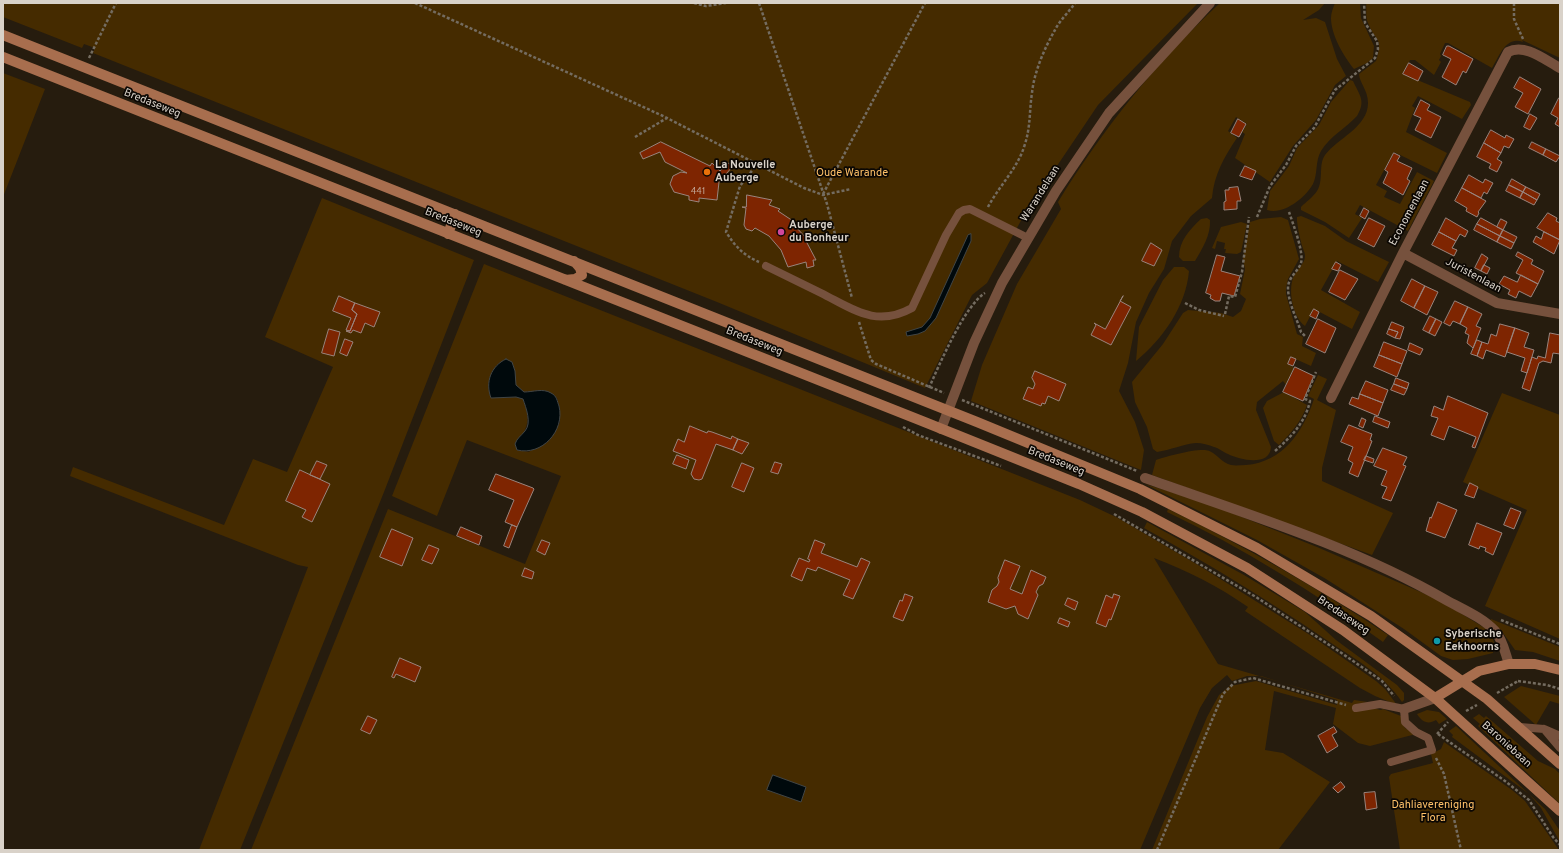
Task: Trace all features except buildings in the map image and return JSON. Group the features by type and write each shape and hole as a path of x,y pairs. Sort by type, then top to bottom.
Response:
{"main road":[{"name":"Bredaseweg","path":"3,34 1099,471 1218,527 1295,570 1371,616 1464,681"},
{"name":"Bredaseweg","path":"3,57 1112,498 1246,568 1343,630 1435,698"},
{"path":"448,234 455,214"},
{"path":"564,280 575,279 582,275 580,268 574,261"},
{"path":"1435,698 1479,671 1509,664 1535,664 1560,670"},
{"name":"Baroniebaan","path":"1464,681 1520,727 1560,764"},
{"name":"Baroniebaan","path":"1435,698 1560,812"}],"street":[{"name":"Warandelaan","path":"941,429 974,343 1002,283 1056,192 1109,113 1210,3"},
{"name":"Economenlaan","path":"1331,398 1403,253 1508,52 1513,49 1524,50"},
{"path":"1524,50 1560,68"},
{"name":"Juristenlaan","path":"1403,253 1497,303 1560,314"},
{"path":"1145,478 1302,534 1361,558 1429,590 1480,619 1494,631 1500,638 1509,664"},
{"path":"1404,709 1435,698"}],"lane":[{"path":"766,266 856,312 884,317 902,314 912,308 946,235 959,213 964,210 970,209 1028,238"},
{"path":"1356,708 1380,704 1404,709 1405,722 1416,732 1428,738 1432,750 1391,762"},
{"path":"1520,727 1544,729 1560,736"},
{"path":"1544,729 1560,748"}],"path":[{"path":"85,67 116,3"},
{"path":"415,3 667,118 758,163 804,188 823,195 851,189"},
{"path":"694,3 706,6 726,3"},
{"path":"759,3 823,195 871,360 876,364 930,387 957,329 979,297 1002,283"},
{"path":"823,195 925,3"},
{"path":"983,216 997,190 1018,163 1025,145 1031,116 1032,92 1038,70 1055,29 1075,3"},
{"path":"1257,216 1270,186 1286,165 1296,146 1314,128 1336,90 1375,58 1378,49 1377,41 1365,23 1364,3"},
{"path":"1514,3 1514,19 1524,50"},
{"path":"635,138 667,118"},
{"path":"758,163 740,186 726,232 734,245 746,256 766,266"},
{"path":"1289,212 1301,256 1300,264 1292,275 1288,286 1289,296 1301,332 1305,336"},
{"path":"1185,302 1199,310 1224,315 1229,296 1235,297 1242,272 1249,217"},
{"path":"1275,451 1293,436 1308,411 1310,401 1305,399 1316,372"},
{"path":"968,403 1141,473 1145,478"},
{"path":"918,435 1002,467"},
{"path":"1108,510 1256,597 1340,652 1382,681 1404,709"},
{"path":"1480,619 1493,617 1560,644"},
{"path":"1157,850 1224,694 1235,682 1253,678 1356,708"},
{"path":"1518,681 1547,685 1560,690"},
{"path":"1437,734 1505,781 1529,800 1553,837 1560,845"},
{"path":"1432,750 1444,774 1461,850"}],"green space":[{"name":"Oude Warande","path":"3,3 1198,3 1098,105 1024,215 987,283 972,295 925,388 717,302 93,53 95,48 84,44 82,48 3,17"},
{"path":"1220,3 1325,3 1319,10 1303,20 1316,18 1325,22 1337,59 1346,76 1335,85 1316,120 1293,146 1270,182 1235,158 1245,134 1242,132 1247,124 1236,117 1228,131 1237,138 1220,166 1212,198 1191,216 1172,241 1164,269 1149,293 1136,322 1128,363 1119,391 1135,422 1144,450 1141,470 971,401 982,365 1017,284 1061,209 1058,202 1093,148 1132,97 1174,48"},
{"path":"1335,3 1360,3 1361,18 1374,46 1373,58 1367,63 1354,69 1342,52 1333,31 1331,16"},
{"path":"1366,3 1560,3 1560,58 1522,40 1523,42 1517,41 1508,44 1501,52 1492,68 1448,43 1445,43 1440,54 1441,56 1439,60 1441,62 1434,75 1415,60 1410,60 1403,74 1470,102 1471,105 1462,119 1418,96 1412,106 1415,108 1406,132 1447,153 1437,173 1394,152 1376,185 1387,191 1384,197 1400,204 1417,172 1434,181 1408,231 1360,205 1355,214 1362,218 1349,238 1325,222 1301,210 1301,207 1314,195 1319,187 1322,163 1325,155 1358,126 1367,111 1368,98 1359,74 1376,61 1379,43 1367,21"},
{"path":"3,73 45,89 3,197"},
{"path":"1350,80 1353,81 1362,102 1357,116 1333,136 1321,151 1318,159 1315,180 1305,195 1287,208 1274,211 1267,210 1270,191 1289,166 1297,148 1319,125 1331,102"},
{"path":"322,198 474,260 384,492 240,850 199,850 308,567 298,565 70,476 73,467 224,525 253,459 287,472 333,367 265,337"},
{"path":"1301,216 1325,226 1346,241 1389,262 1378,282 1337,261 1321,290 1360,312 1352,329 1314,309 1305,326 1297,317 1291,297 1291,290 1293,278 1305,259 1305,253 1301,244 1297,221 1297,217"},
{"path":"1281,217 1288,220 1299,259 1288,279 1286,294 1297,334 1303,337 1302,346 1316,353 1311,366 1291,357 1288,364 1294,368 1286,385 1283,381 1257,402 1256,410 1271,447 1269,453 1266,457 1260,460 1247,460 1233,456 1218,448 1196,443 1157,452 1153,449 1147,427 1135,402 1132,382 1163,344 1183,313 1188,310 1221,313 1233,317 1241,311 1246,299 1240,294 1245,269 1243,259 1250,222 1260,219"},
{"path":"1207,218 1210,220 1210,226 1206,242 1195,261 1183,261 1179,257 1179,251 1183,241 1189,231 1201,219"},
{"path":"1241,222 1247,224 1241,252 1237,254 1225,253 1225,243 1217,241 1215,249 1212,248 1221,227"},
{"path":"484,264 1080,500 1118,518 1198,565 1310,635 1376,681 1385,689 1397,705 1360,688 1245,611 1248,607 1225,592 1179,568 1154,558 1218,664 1259,676 1247,676 1232,681 1227,675 1212,688 1200,708 1140,850 251,850 388,509 525,564 561,476 467,440 437,516 392,496","holes":["512,362 515,371 515,385 524,392 542,390 557,398 560,410 560,423 529,452 517,450 527,421 526,408 523,399 517,397 499,398"]},
{"path":"1174,267 1184,267 1189,271 1183,297 1172,321 1164,332 1136,361 1139,327 1163,280"},
{"path":"1318,375 1327,379 1317,400 1336,410 1322,468 1322,481 1393,513 1372,555 1152,475 1156,460 1194,451 1205,450 1212,452 1227,464 1233,465 1259,463 1281,452 1290,443 1304,423 1314,399 1308,396"},
{"path":"1284,392 1307,405 1296,426 1279,445 1274,441 1263,408 1267,401"},
{"path":"1502,393 1560,415 1560,639 1485,606 1527,510 1463,482"},
{"path":"1145,484 1207,503 1317,547 1439,600 1488,630 1494,641 1493,653 1468,659 1453,660 1441,656 1404,629 1326,579 1257,540"},
{"path":"1168,509 1280,568 1388,635 1383,642 1278,572 1251,556 1167,512"},
{"path":"1147,522 1244,575 1305,612 1336,640 1397,685 1404,693 1404,700 1402,702 1387,684 1359,661 1237,582 1144,528"},
{"path":"1491,619 1560,647 1560,661 1533,652 1515,650 1501,630 1490,621"},
{"path":"1256,681 1337,705 1337,700 1282,683 1352,703 1354,700 1368,702 1357,704 1381,710 1383,709 1401,716 1405,728 1426,739 1416,734 1370,746 1358,743 1333,724 1336,708 1274,691 1265,750 1283,753 1330,782 1278,850 1152,850 1207,717 1219,695 1230,686"},
{"path":"1521,686 1560,696 1560,704 1550,701 1536,725 1504,697"},
{"path":"1427,710 1439,712 1447,719 1439,724 1436,720 1425,722 1417,714"},
{"path":"1479,714 1484,718 1486,716 1538,761 1555,769 1560,774 1560,804 1478,726 1480,724 1473,718"},
{"path":"1456,726 1529,794 1452,737 1453,735 1449,731"},
{"name":"Dahliavereniging Flora","path":"1444,742 1512,790 1525,801 1559,850 1400,850 1389,777 1391,774 1433,763 1431,754 1441,749"},
{"path":"1529,794 1545,809 1560,831 1560,842 1541,808"}],"shaded area":[{"path":"971,234 971,241 936,318 925,331 907,336 906,332 922,327 930,318 968,235"},
{"path":"506,359 512,362 515,371 516,385 524,392 541,390 551,393 556,397 559,406 560,415 555,432 550,440 535,449 526,451 517,450 515,444 527,428 528,424 528,415 523,399 516,397 491,398 489,392 489,380 493,370"},
{"path":"773,775 806,787 801,802 767,790"}],"place":[{"name":"La Nouvelle Auberge","path":"707,172"},
{"name":"Auberge du Bonheur","path":"781,232"},
{"name":"Syberische Eekhoorns","path":"1437,641"}]}
